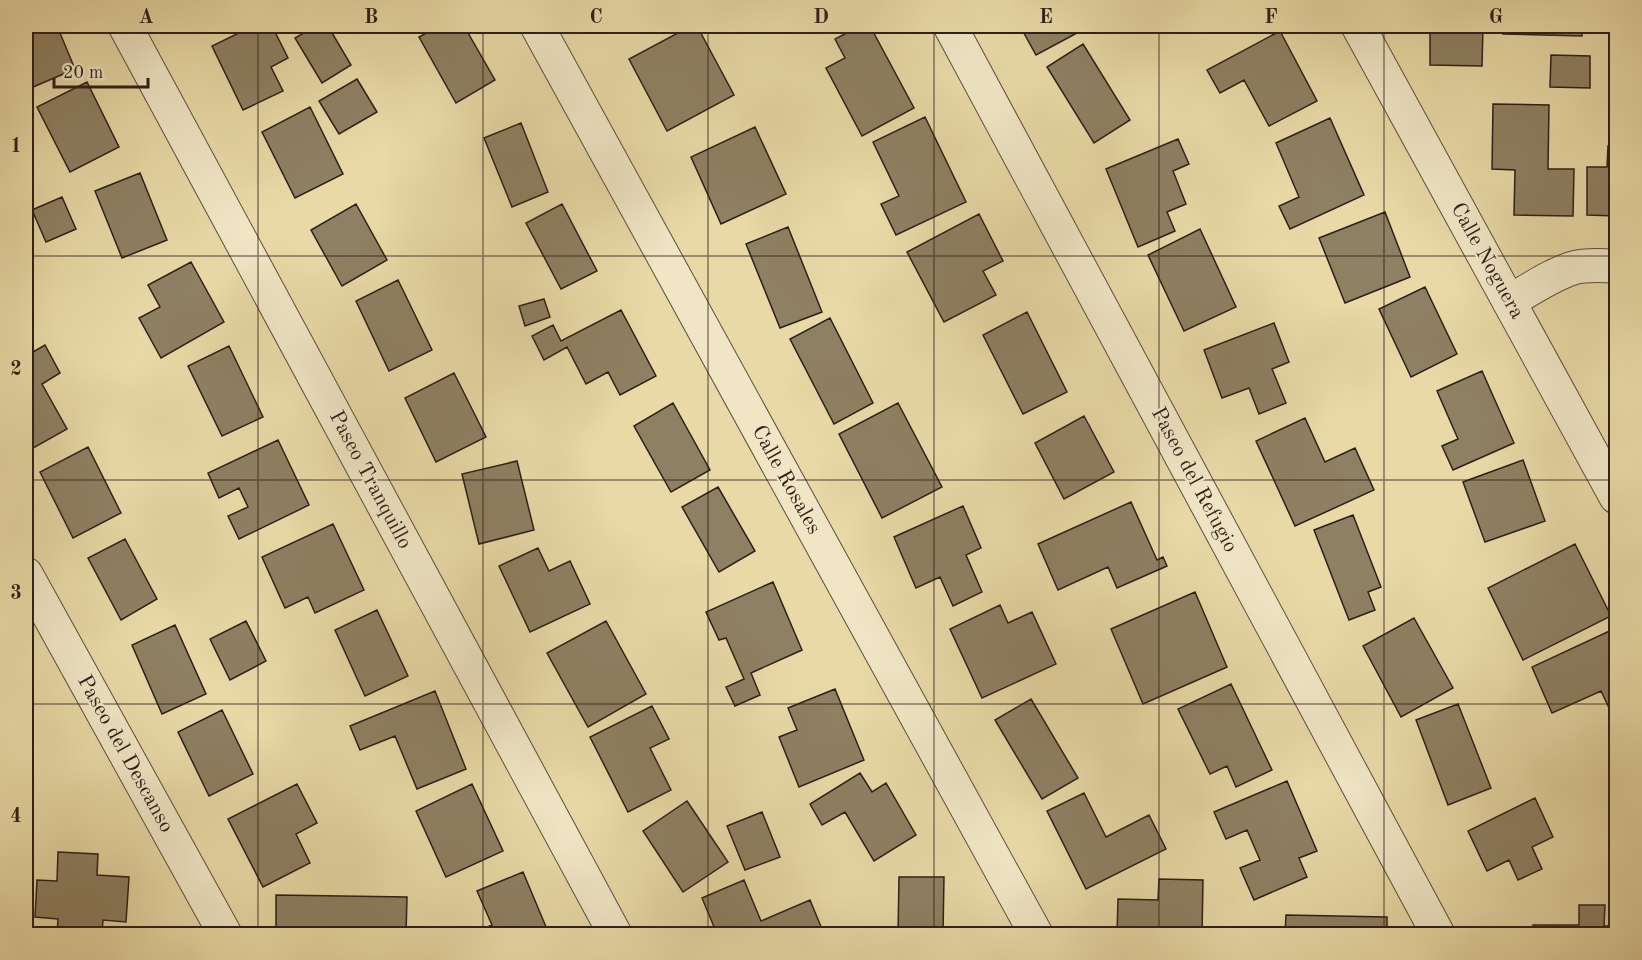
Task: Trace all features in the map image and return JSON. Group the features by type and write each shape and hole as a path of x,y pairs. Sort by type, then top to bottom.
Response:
{"street":[{"name":"Paseo Tranquillo","path":"125,26 615,934"},
{"name":"Calle Rosales","path":"537,26 1036,934"},
{"name":"Paseo del Refugio","path":"950,26 1438,934"},
{"name":"Calle Noguera","path":"1358,26 1617,497"},
{"path":"1509,302 1574,268 1617,266"},
{"name":"Paseo del Descanso","path":"26,574 225,934"}],"building":[{"path":"26,26 57,26 75,69 26,90"},
{"path":"253,26 272,26 288,58 271,67 283,91 243,110 212,46"},
{"path":"316,26 328,26 351,65 322,83 295,38"},
{"path":"439,26 464,26 495,80 456,103 419,37"},
{"path":"691,26 697,26 734,95 667,131 629,59"},
{"path":"860,26 870,26 914,108 862,136 826,68 845,58 835,39"},
{"path":"1020,26 1090,26 1036,55"},
{"path":"1430,26 1483,26 1482,66 1430,65"},
{"path":"1504,26 1582,26 1582,36 1503,34"},
{"path":"1280,31 1317,101 1269,126 1244,80 1220,93 1207,70"},
{"path":"1083,44 1130,120 1094,143 1047,67"},
{"path":"1551,55 1590,56 1590,88 1550,87"},
{"path":"357,79 377,112 339,134 319,101"},
{"path":"87,82 119,147 70,172 37,107"},
{"path":"1493,104 1549,105 1548,169 1574,169 1573,216 1514,215 1515,170 1492,169"},
{"path":"310,107 343,174 295,198 262,132"},
{"path":"925,117 966,202 896,235 881,204 899,196 873,142"},
{"path":"1330,118 1364,195 1290,229 1279,206 1299,197 1276,143"},
{"path":"521,123 548,192 512,207 484,138"},
{"path":"755,127 786,194 721,224 691,157"},
{"path":"1178,139 1189,164 1173,171 1186,204 1167,212 1175,231 1138,247 1106,169"},
{"path":"1608,146 1616,146 1616,216 1587,215 1587,167 1607,167"},
{"path":"140,173 167,240 122,258 95,191"},
{"path":"62,197 76,229 46,242 32,210"},
{"path":"356,204 387,260 342,286 311,230"},
{"path":"562,204 597,271 561,289 526,223"},
{"path":"1385,212 1410,277 1345,303 1319,238"},
{"path":"979,214 1003,261 983,271 996,295 944,322 907,252"},
{"path":"788,227 822,312 780,328 746,244"},
{"path":"1200,229 1236,307 1184,331 1148,255"},
{"path":"191,262 224,322 161,358 139,318 160,307 148,285"},
{"path":"398,280 432,350 389,371 356,301"},
{"path":"1425,287 1457,354 1411,377 1379,309"},
{"path":"544,299 550,317 525,326 519,306"},
{"path":"621,310 656,376 620,395 608,372 586,384 567,347 544,360 532,336 553,325 561,341"},
{"path":"1027,312 1067,392 1023,414 983,335"},
{"path":"830,318 873,403 834,424 790,339"},
{"path":"1274,323 1289,362 1272,369 1286,403 1259,414 1249,388 1222,398 1204,350"},
{"path":"45,345 60,373 42,384 67,429 26,452 26,356"},
{"path":"229,346 263,417 222,436 188,366"},
{"path":"1482,371 1514,443 1453,470 1442,446 1458,439 1437,391"},
{"path":"454,373 486,437 436,462 405,398"},
{"path":"673,403 710,470 671,492 634,426"},
{"path":"898,403 942,487 882,518 839,434"},
{"path":"1084,416 1114,472 1064,499 1035,443"},
{"path":"1305,418 1325,462 1355,448 1374,490 1295,526 1256,441"},
{"path":"278,440 309,505 239,539 228,516 248,507 239,488 219,498 208,473"},
{"path":"88,447 121,513 73,538 40,472"},
{"path":"1523,460 1545,521 1485,542 1463,482"},
{"path":"517,461 534,530 479,544 462,474"},
{"path":"718,487 755,551 719,572 682,507"},
{"path":"1131,502 1157,560 1163,557 1167,566 1117,588 1108,567 1058,590 1038,544"},
{"path":"963,506 981,548 966,555 982,592 953,606 940,577 916,588 894,537"},
{"path":"1353,515 1381,587 1368,592 1375,610 1349,620 1314,530"},
{"path":"333,524 364,590 315,613 308,597 285,608 262,557"},
{"path":"125,539 157,599 121,620 88,558"},
{"path":"1575,544 1611,616 1523,660 1488,588"},
{"path":"538,548 549,571 570,561 590,604 530,632 499,566"},
{"path":"773,582 802,650 751,673 760,695 735,706 726,687 744,679 726,638 719,640 706,612"},
{"path":"1195,592 1227,667 1143,704 1111,629"},
{"path":"1000,605 1008,623 1032,612 1056,664 982,698 950,629"},
{"path":"377,610 408,676 365,696 335,630"},
{"path":"1414,618 1453,688 1401,717 1363,646"},
{"path":"246,621 266,661 230,680 210,639"},
{"path":"606,621 646,694 588,727 547,653"},
{"path":"175,625 206,694 162,714 132,645"},
{"path":"1616,628 1616,707 1610,710 1601,691 1552,713 1532,667"},
{"path":"1231,684 1272,770 1236,787 1227,766 1210,774 1178,709"},
{"path":"835,689 864,760 799,787 779,737 797,730 788,708"},
{"path":"435,691 466,769 417,789 395,736 360,750 350,726"},
{"path":"1031,699 1078,778 1042,799 995,720"},
{"path":"1458,704 1491,788 1448,805 1416,720"},
{"path":"652,706 669,739 650,748 671,790 628,812 590,737"},
{"path":"222,710 253,774 209,796 178,732"},
{"path":"860,773 872,792 886,783 916,835 874,861 845,812 822,825 810,804"},
{"path":"1287,781 1317,851 1299,858 1307,877 1254,900 1240,868 1260,860 1247,830 1226,839 1214,812"},
{"path":"297,784 317,823 296,834 310,863 263,887 228,819"},
{"path":"472,784 503,851 446,877 416,811"},
{"path":"1084,793 1106,837 1149,815 1166,849 1086,889 1047,811"},
{"path":"1535,798 1553,837 1532,847 1542,869 1518,880 1509,860 1487,871 1468,831"},
{"path":"687,801 728,862 683,892 643,831"},
{"path":"762,812 780,857 745,870 727,826"},
{"path":"58,852 98,854 97,875 129,877 126,922 103,920 102,934 57,934 58,919 35,917 37,880 57,881"},
{"path":"523,872 549,934 471,934 492,925 477,891"},
{"path":"899,877 944,877 943,934 898,934"},
{"path":"1159,879 1203,880 1202,934 1117,934 1118,899 1158,900"},
{"path":"744,880 761,921 810,900 824,934 717,934 702,898"},
{"path":"276,895 407,897 406,934 276,934"},
{"path":"1579,905 1605,905 1604,926 1616,926 1616,934 1533,934 1533,925 1579,925"},
{"path":"1286,915 1387,917 1387,934 1285,934"}]}
